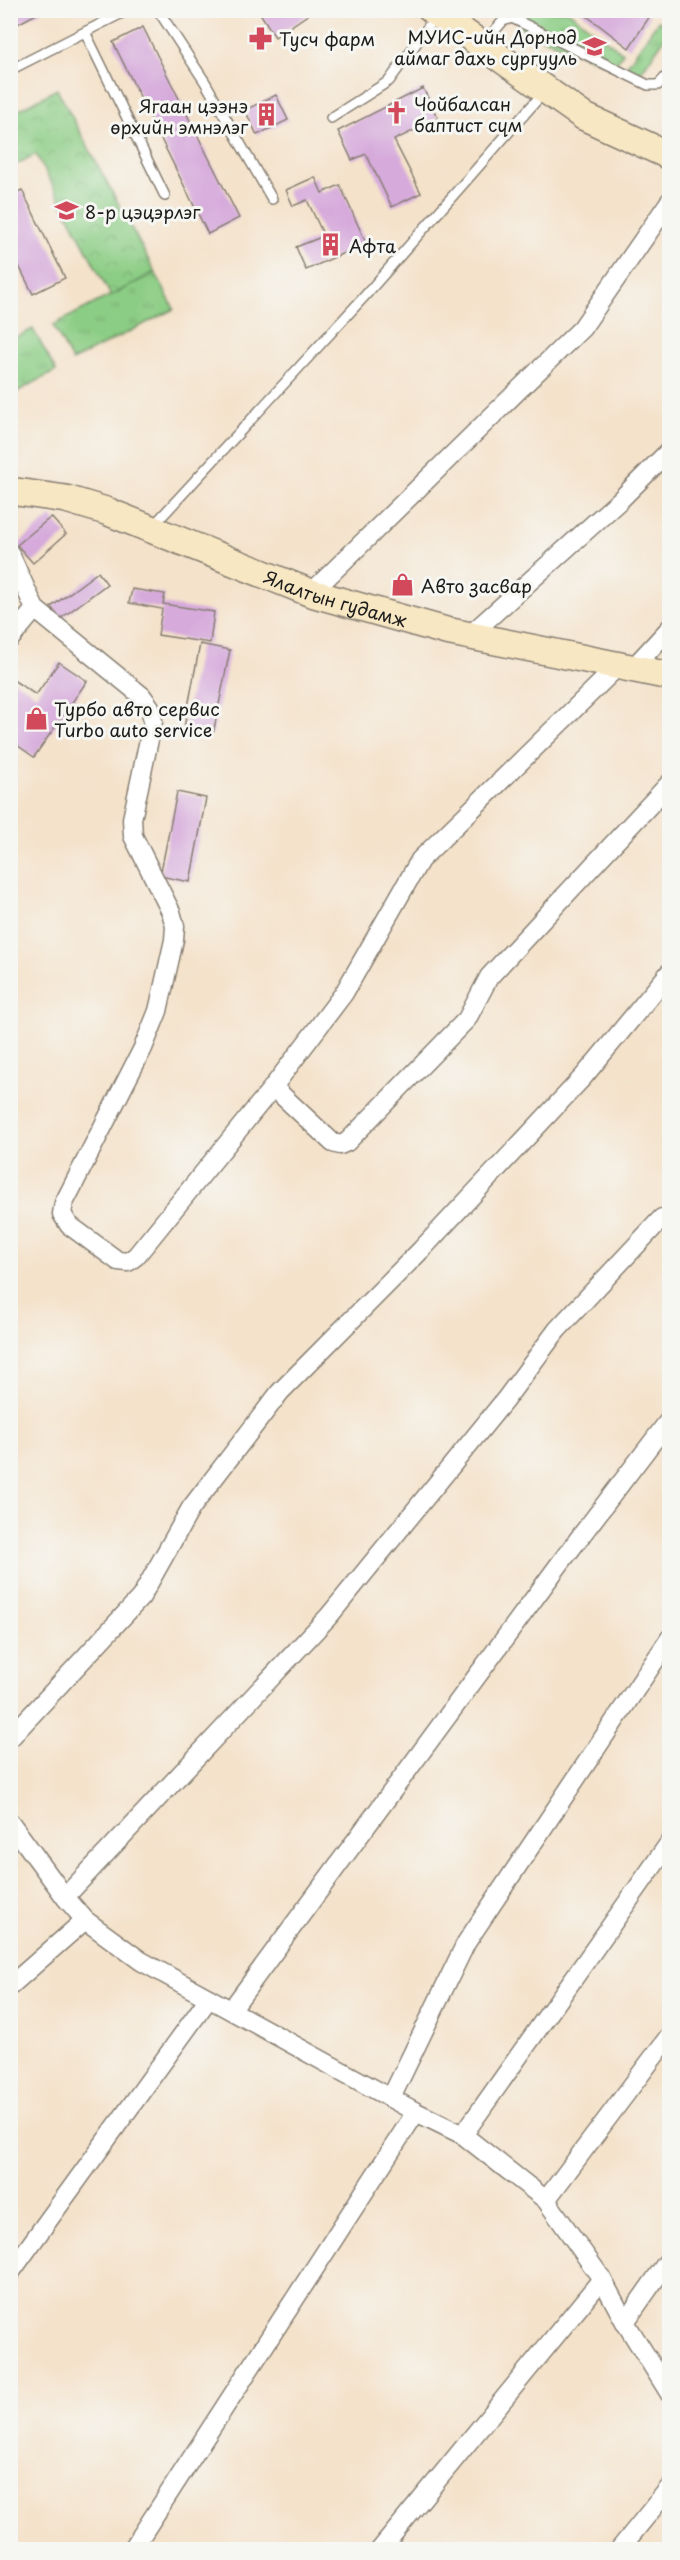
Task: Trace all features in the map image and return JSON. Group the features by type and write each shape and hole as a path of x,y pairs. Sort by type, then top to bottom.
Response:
{"street":[{"path":"435,12 583,116 669,156"},
{"path":"311,593 582,328 669,201"},
{"path":"470,635 620,501 669,450"},
{"name":"Ялалтын гудамж","path":"10,491 66,499 106,511 311,593 470,635 669,676"},
{"path":"10,554 35,609 142,696 150,707 153,721 132,819 133,836 171,912 175,926 174,940 158,1011 143,1048 64,1203 62,1214 69,1225 118,1261 128,1262 136,1256 273,1087 344,993 420,860 669,628"},
{"path":"10,639 35,609"},
{"path":"273,1087 333,1143 340,1145 347,1142 467,1018 489,977 669,783"},
{"path":"10,1738 141,1597 191,1508 280,1392 421,1250 568,1093 669,972"},
{"path":"65,1897 329,1616 506,1401 557,1330 662,1218"},
{"path":"231,2010 669,1419"},
{"path":"391,2098 466,1943 669,1638"},
{"path":"10,1822 65,1897 85,1920 141,1961 416,2112 463,2135 546,2200 602,2279 669,2394"},
{"path":"463,2135 669,1842"},
{"path":"10,1986 85,1920"},
{"path":"10,2273 209,1998"},
{"path":"546,2200 669,2035"},
{"path":"132,2550 416,2112"},
{"path":"625,2322 669,2258"},
{"path":"380,2550 602,2279"},
{"path":"619,2550 669,2487"}],"lane":[{"path":"10,70 128,10"},
{"path":"158,10 205,82 272,199"},
{"path":"331,118 389,81 435,12"},
{"path":"482,45 503,21 512,18 648,85 658,85 669,72"},
{"path":"84,33 165,196"},
{"path":"150,529 363,298 545,90"}],"green space":[{"path":"519,11 568,11 623,53 613,67 521,30 515,14"},
{"path":"658,21 669,28 669,32 641,72 623,71"},
{"path":"57,89 155,272 111,296 36,154 11,167 11,114"},
{"path":"155,272 174,309 72,361 53,325"},
{"path":"33,329 56,371 11,395 11,340"}],"building":[{"path":"10,10 44,10 10,28"},
{"path":"258,10 307,10 309,14 275,37"},
{"path":"579,10 643,10 650,16 629,48"},
{"path":"143,27 239,218 208,234 113,42"},
{"path":"423,88 438,119 394,140 421,193 392,207 366,154 352,160 338,131"},
{"name":"Ягаан цээнэ өрхийн эмнэлэг","path":"276,95 288,120 257,135 245,110"},
{"path":"315,177 322,193 340,185 366,243 306,270 296,247 324,236 307,200 293,206 286,190"},
{"path":"22,190 65,278 33,294 19,266 10,270 10,195"},
{"path":"51,517 66,534 33,563 17,545"},
{"path":"98,572 107,584 60,619 51,607"},
{"path":"132,589 165,594 163,604 214,612 210,643 158,635 162,609 129,603"},
{"path":"200,644 230,650 213,734 184,728"},
{"name":"Турбо авто сервис Turbo auto service","path":"59,662 87,681 34,757 10,740 10,678 36,695"},
{"path":"177,792 206,798 190,882 160,876"}],"place":[{"name":"Тусч фарм","path":"261,38"},
{"name":"МУИС-ийн Дорнод аймаг дахь сургууль","path":"595,46"},
{"name":"Чойбалсан баптист сүм","path":"396,113"},
{"name":"Ягаан цээнэ өрхийн эмнэлэг","path":"266,115"},
{"name":"8-р цэцэрлэг","path":"67,211"},
{"name":"Афта","path":"331,245"},
{"name":"Авто засвар","path":"403,585"},
{"name":"Турбо авто сервис Turbo auto service","path":"36,718"}]}
